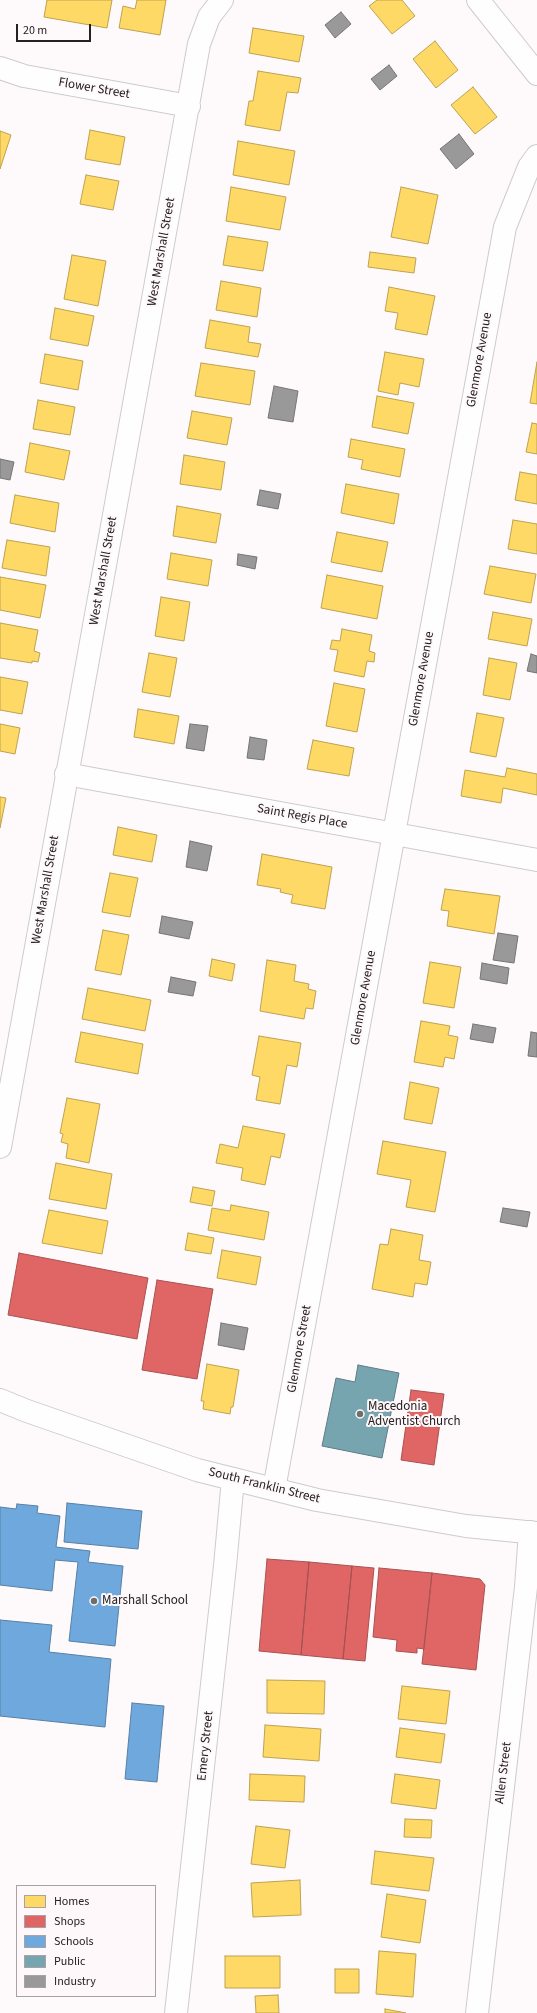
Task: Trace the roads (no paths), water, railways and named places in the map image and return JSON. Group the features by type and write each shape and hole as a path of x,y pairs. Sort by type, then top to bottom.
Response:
{"street":[{"name":"West Marshall Street","path":"0,1147 66,774 189,106 199,44 210,17 222,0"},
{"path":"478,0 537,74"},
{"name":"Flower Street","path":"0,68 24,76 189,106"},
{"name":"Glenmore Avenue","path":"326,1208 505,227 529,167 537,156"},
{"name":"Saint Regis Place","path":"66,774 537,860"},
{"name":"Glenmore Street","path":"274,1489 326,1208"},
{"name":"South Franklin Street","path":"0,1400 27,1411 196,1470 317,1500 466,1526 534,1532"},
{"name":"Emery Street","path":"176,2013 225,1574 233,1479"},
{"name":"Allen Street","path":"477,2013 534,1532"}],"place":[{"name":"Macedonia Adventist Church","path":"360,1414"},
{"name":"Marshall School","path":"94,1601"}]}
